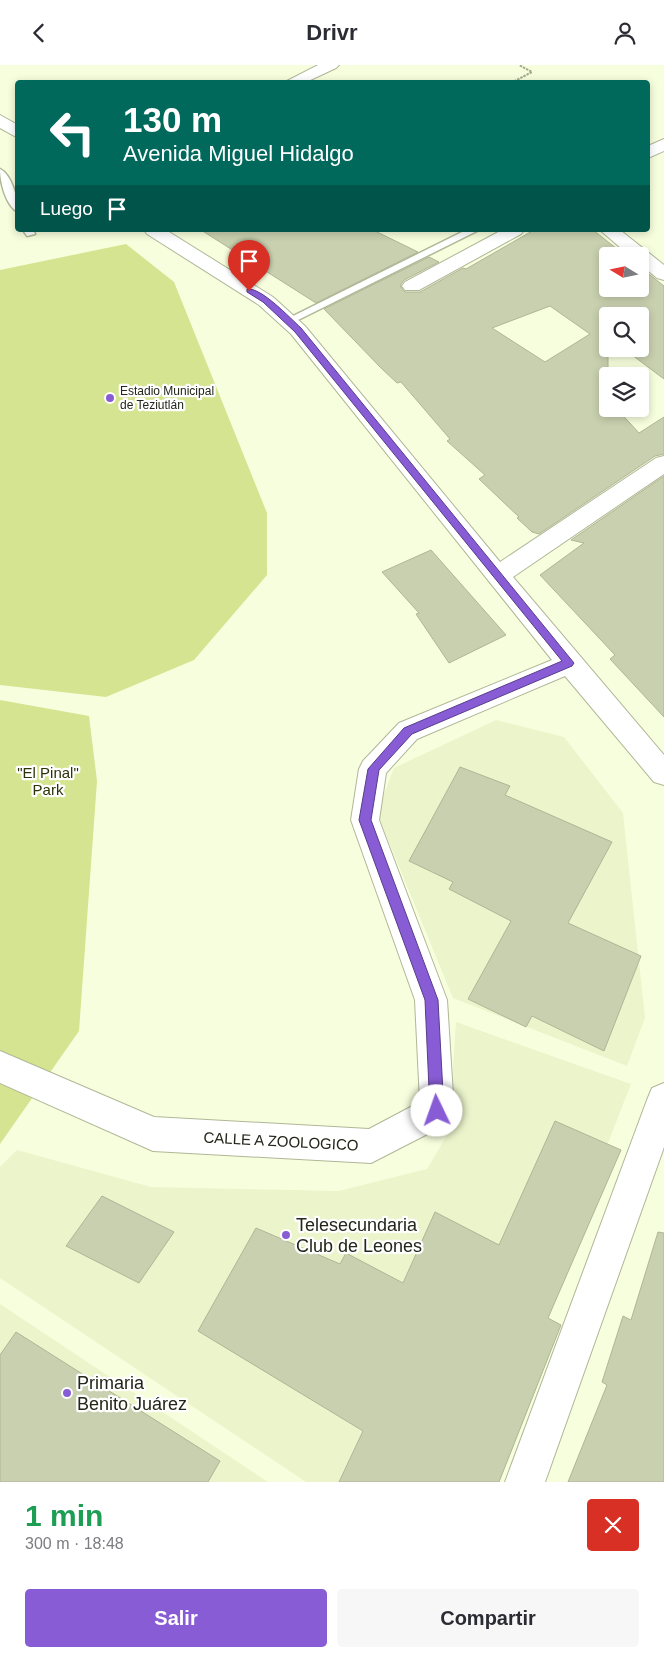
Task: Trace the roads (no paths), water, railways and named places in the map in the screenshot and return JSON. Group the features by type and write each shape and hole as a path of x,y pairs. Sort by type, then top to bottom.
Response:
{"street":[{"path":"297,80 331,65"},
{"path":"0,120 15,131"},
{"path":"650,152 664,144"},
{"path":"155,232 266,301 298,330 663,777"},
{"path":"412,286 511,232"},
{"path":"612,232 664,274"},
{"path":"498,575 664,463"},
{"name":"CALLE A ZOOLOGICO","path":"0,1067 153,1134 371,1145 437,1111 431,1000 365,820 374,769 408,731 569,663"},
{"path":"525,1482 664,1100"}],"lane":[{"path":"0,172 15,203"},
{"path":"288,321 470,232"}],"place":[{"name":"Estadio Municipal de Teziutlán","path":"110,398"},
{"name":"Telesecundaria Club de Leones","path":"286,1235"},
{"name":"Primaria Benito Juárez","path":"67,1393"}],"park label":[{"name":"\"El Pinal\" Park","path":"48,780"}]}
